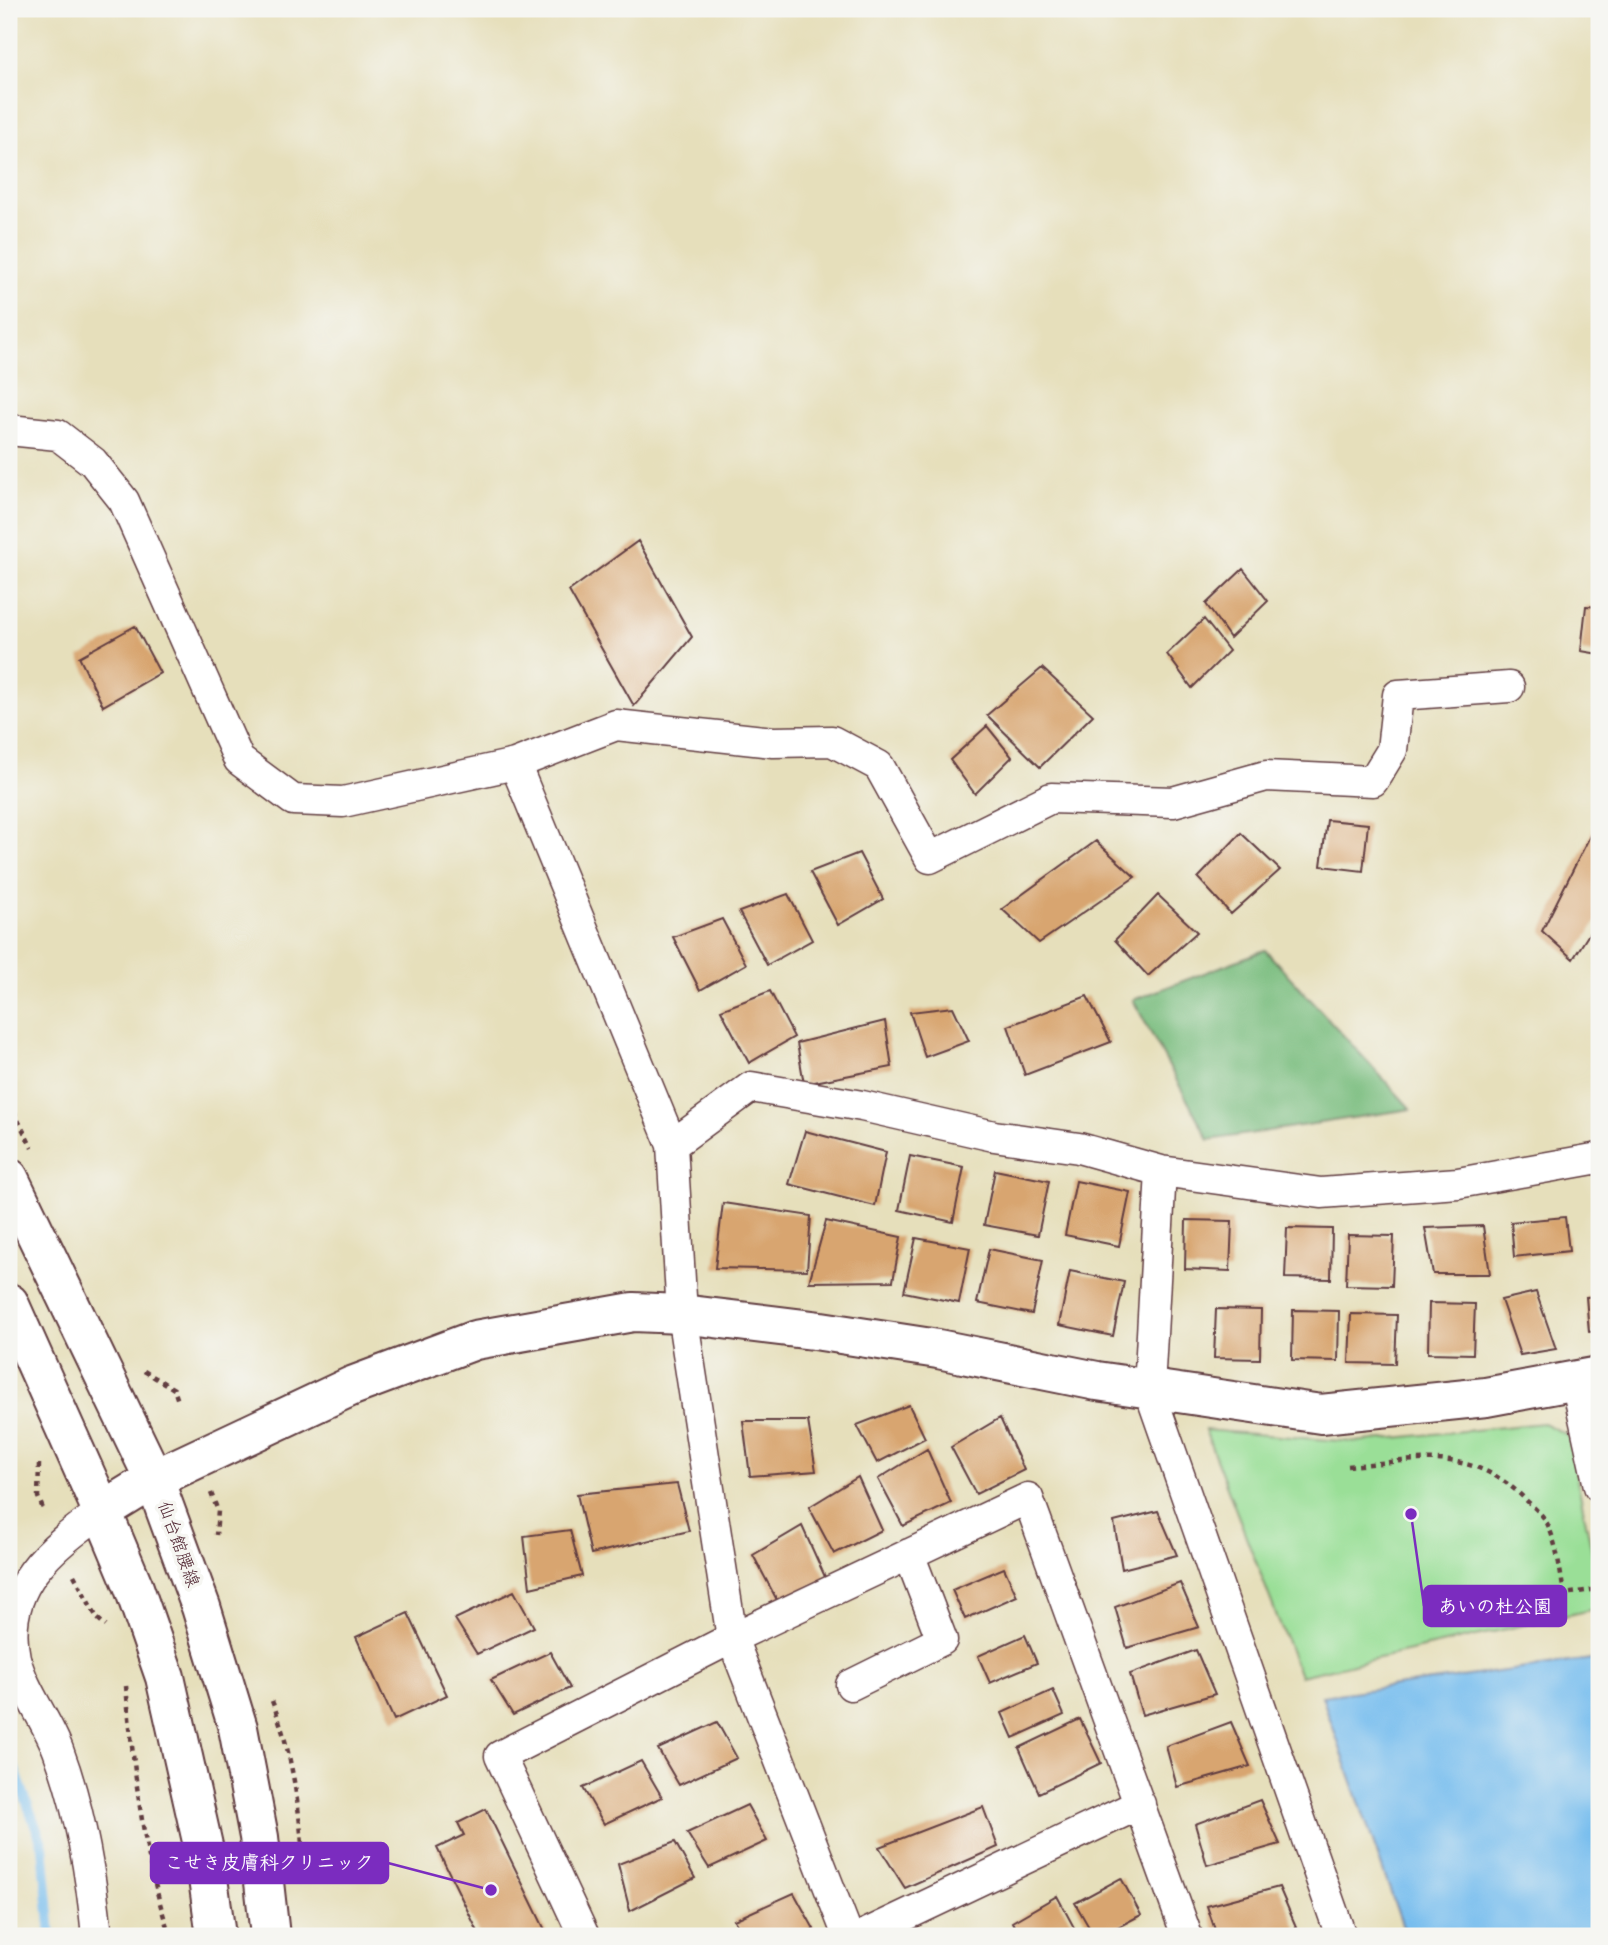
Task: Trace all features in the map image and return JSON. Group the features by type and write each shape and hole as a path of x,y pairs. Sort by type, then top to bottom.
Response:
{"street":[{"path":"9,430 58,435 93,462 124,501 239,760 293,800 343,802 515,764 616,725 773,742 832,741 879,766 930,858 1051,798 1172,802 1266,776 1373,780 1392,750 1398,695 1509,687"},
{"path":"515,764 672,1145 682,1314 732,1638 848,1936"},
{"path":"672,1145 751,1087 862,1106 994,1136 1080,1149 1161,1171 1321,1193 1458,1183 1599,1158"},
{"path":"1161,1171 1149,1389 1341,1936"},
{"name":"仙台館腰線","path":"9,1178 154,1479 201,1607 237,1728 258,1837 271,1936"},
{"path":"9,1303 133,1585 166,1678 204,1850 216,1936"},
{"path":"97,1936 88,1862 74,1797 58,1748 15,1659 10,1619 21,1583 57,1543 154,1479 352,1386 475,1340 633,1312 682,1314 938,1349 1149,1389 1321,1414 1486,1397 1588,1378 1599,1486"},
{"path":"584,1936 500,1756 732,1638 1028,1498 1187,1936"},
{"path":"851,1685 942,1640 909,1554"},
{"path":"862,1936 1140,1804"}],"path":[{"path":"1348,1466 1438,1460 1481,1466 1497,1475 1545,1520 1557,1553 1564,1594 1599,1589"},
{"path":"73,1573 97,1618 112,1631"},
{"path":"125,1681 137,1799 155,1892 170,1936"}],"green space":[{"path":"1265,950 1411,1109 1209,1140 1133,1000"},
{"path":"1543,1423 1568,1435 1599,1585 1599,1608 1300,1676 1205,1430 1354,1442"}],"water":[{"path":"1599,1658 1599,1936 1406,1936 1322,1696"}],"building":[{"path":"638,541 692,637 634,706 569,591"},
{"path":"1243,569 1268,601 1230,638 1206,604"},
{"path":"1586,606 1599,607 1599,654 1581,651"},
{"path":"1204,619 1229,651 1192,688 1167,654"},
{"path":"135,626 160,673 103,706 79,657"},
{"path":"1042,668 1093,715 1040,767 987,715"},
{"path":"987,726 1012,757 975,794 950,760"},
{"path":"1327,820 1368,824 1363,871 1321,866"},
{"path":"1594,828 1599,831 1599,918 1573,959 1542,931"},
{"path":"1241,833 1280,870 1231,914 1198,878"},
{"path":"1096,841 1135,877 1039,943 1002,909"},
{"path":"859,853 883,899 838,925 810,872"},
{"path":"788,894 812,940 767,965 739,912"},
{"path":"1158,895 1197,932 1148,976 1115,940"},
{"path":"722,919 746,964 700,990 673,937"},
{"path":"770,991 794,1037 749,1063 721,1010"},
{"path":"1087,996 1111,1042 1025,1075 1008,1026"},
{"path":"953,1007 969,1041 925,1057 910,1012"},
{"path":"885,1021 892,1067 804,1084 797,1043"},
{"path":"805,1131 886,1152 875,1206 789,1184"},
{"path":"910,1156 964,1167 953,1222 899,1210"},
{"path":"995,1170 1049,1181 1038,1235 984,1225"},
{"path":"1076,1181 1130,1192 1119,1246 1065,1235"},
{"path":"723,1203 811,1216 807,1270 715,1268"},
{"path":"1599,1205 1599,1241 1597,1242 1593,1206"},
{"path":"1565,1217 1569,1251 1514,1257 1511,1222"},
{"path":"1186,1220 1232,1221 1230,1271 1185,1269"},
{"path":"826,1221 901,1237 893,1281 809,1282"},
{"path":"1483,1226 1490,1274 1433,1274 1425,1228"},
{"path":"1287,1228 1332,1229 1331,1279 1285,1278"},
{"path":"1348,1235 1394,1236 1392,1286 1346,1285"},
{"path":"916,1238 970,1248 959,1303 904,1292"},
{"path":"989,1249 1043,1260 1032,1314 977,1303"},
{"path":"1070,1271 1124,1282 1113,1336 1059,1325"},
{"path":"1536,1292 1556,1349 1520,1355 1501,1300"},
{"path":"1599,1296 1599,1331 1589,1332 1586,1297"},
{"path":"1429,1303 1475,1304 1473,1354 1428,1353"},
{"path":"1216,1309 1261,1310 1260,1359 1214,1358"},
{"path":"1293,1310 1339,1311 1338,1361 1292,1360"},
{"path":"1351,1314 1397,1315 1395,1364 1349,1363"},
{"path":"909,1405 925,1438 877,1463 857,1425"},
{"path":"1000,1418 1024,1470 976,1494 951,1447"},
{"path":"743,1421 808,1421 816,1471 750,1476"},
{"path":"927,1449 951,1503 903,1526 878,1479"},
{"path":"858,1477 882,1530 834,1554 809,1507"},
{"path":"677,1484 689,1531 591,1554 577,1494"},
{"path":"1158,1511 1177,1555 1122,1569 1114,1522"},
{"path":"802,1526 826,1579 778,1602 753,1555"},
{"path":"570,1530 582,1576 530,1588 524,1536"},
{"path":"1004,1568 1017,1596 965,1619 952,1590"},
{"path":"1180,1583 1199,1627 1127,1648 1115,1607"},
{"path":"514,1591 534,1627 477,1654 455,1619"},
{"path":"408,1613 447,1695 394,1720 356,1637"},
{"path":"1025,1635 1037,1663 990,1683 978,1656"},
{"path":"1196,1650 1215,1694 1142,1715 1130,1674"},
{"path":"550,1652 570,1688 513,1715 491,1680"},
{"path":"1053,1690 1064,1715 1013,1738 1002,1713"},
{"path":"1080,1719 1101,1763 1039,1793 1019,1748"},
{"path":"717,1722 737,1758 679,1785 658,1749"},
{"path":"1231,1722 1250,1766 1177,1787 1166,1746"},
{"path":"641,1761 662,1797 604,1824 583,1788"},
{"path":"1260,1800 1280,1844 1207,1865 1195,1824"},
{"path":"747,1805 767,1841 709,1868 687,1833"},
{"path":"983,1807 998,1847 905,1888 879,1847"},
{"path":"486,1809 548,1936 480,1936 437,1848 464,1835 458,1823"},
{"path":"675,1842 695,1878 630,1911 618,1864"},
{"path":"1121,1878 1141,1915 1101,1936 1094,1936 1075,1903"},
{"path":"1279,1887 1300,1936 1217,1936 1207,1906"},
{"path":"794,1893 814,1929 799,1936 744,1936 734,1920"},
{"path":"1057,1896 1077,1933 1071,1936 1020,1936 1012,1922"}],"waterway":[{"path":"9,1754 43,1846 51,1936"}],"place":[{"name":"あいの杜公園","path":"1411,1514"},
{"name":"こせき皮膚科クリニック","path":"491,1890"}]}
